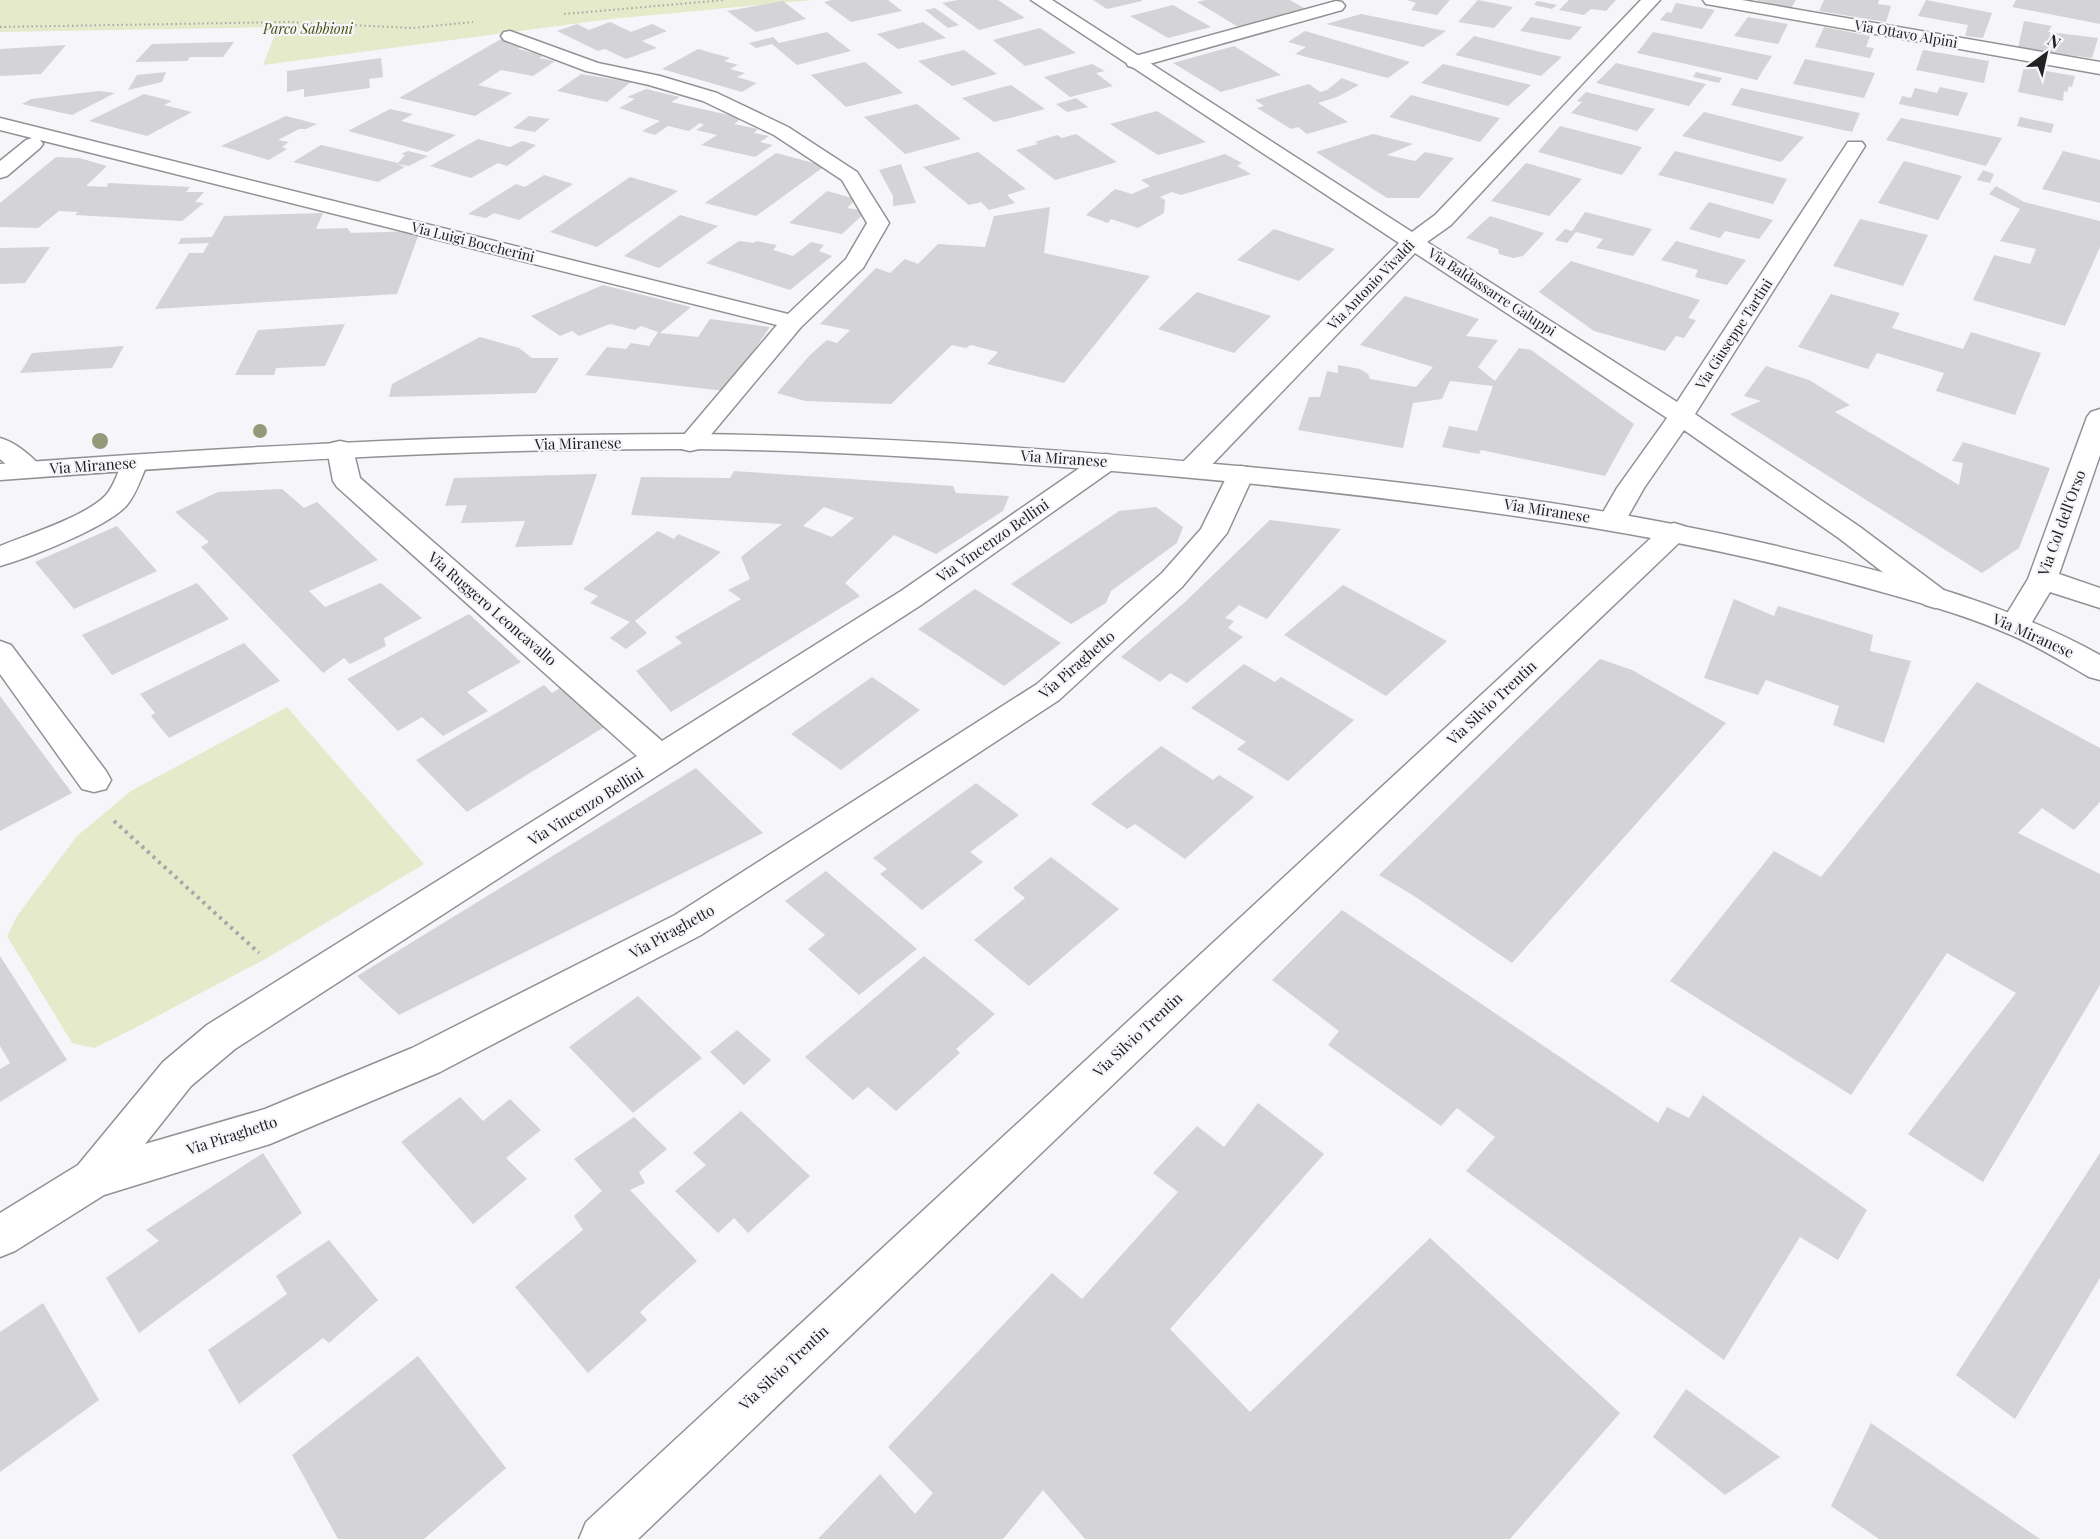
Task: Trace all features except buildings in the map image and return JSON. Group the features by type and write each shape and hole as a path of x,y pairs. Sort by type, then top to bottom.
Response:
{"street":[{"name":"Via Baldassarre Galuppi","path":"1040,0 1682,416 1850,533 1935,598"},
{"name":"Via Antonio Vivaldi","path":"1192,469 1414,241 1443,220 1651,0"},
{"name":"Via Ottavo Alpini","path":"1712,0 2100,68"},
{"path":"1136,62 1336,6"},
{"path":"510,36 593,67 653,80 711,97 781,131 850,176 878,223 855,263 793,322 690,443"},
{"name":"Via Luigi Boccherini","path":"0,124 793,322"},
{"path":"0,172 33,144"},
{"name":"Via Giuseppe Tartini","path":"1612,521 1631,488 1682,416 1855,147"},
{"name":"Via Col dell'Orso","path":"2015,625 2043,579 2100,417"},
{"name":"Via Miranese","path":"0,472 340,449 690,443 792,443 970,452 1192,469 1426,494 1674,532 1809,562 1935,598 2015,625 2100,669"},
{"path":"0,446 30,470"},
{"name":"Via Ruggero Leoncavallo","path":"340,449 347,481 661,759"},
{"name":"Via Vincenzo Bellini","path":"93,1179 177,1074 221,1037 911,598 1106,462"},
{"path":"0,557 55,534 106,508 117,499 135,463"},
{"name":"Via Piraghetto","path":"0,1237 93,1179 270,1126 426,1060 688,925 1048,693 1179,572 1213,533 1241,474"},
{"name":"Via Silvio Trentin","path":"603,1539 1674,532"},
{"path":"2043,579 2100,598"},
{"path":"0,652 94,780"}],"path":[{"path":"563,15 725,0"},
{"path":"0,27 288,22 412,28 482,22"},
{"path":"94,780 116,825 261,955"}],"green space":[{"name":"Parco Sabbioni","path":"0,0 812,0 611,19 263,65 278,27 0,32"},
{"path":"287,707 424,864 267,958 129,1031 94,1048 72,1043 7,936 17,916 77,836 131,791"}]}
